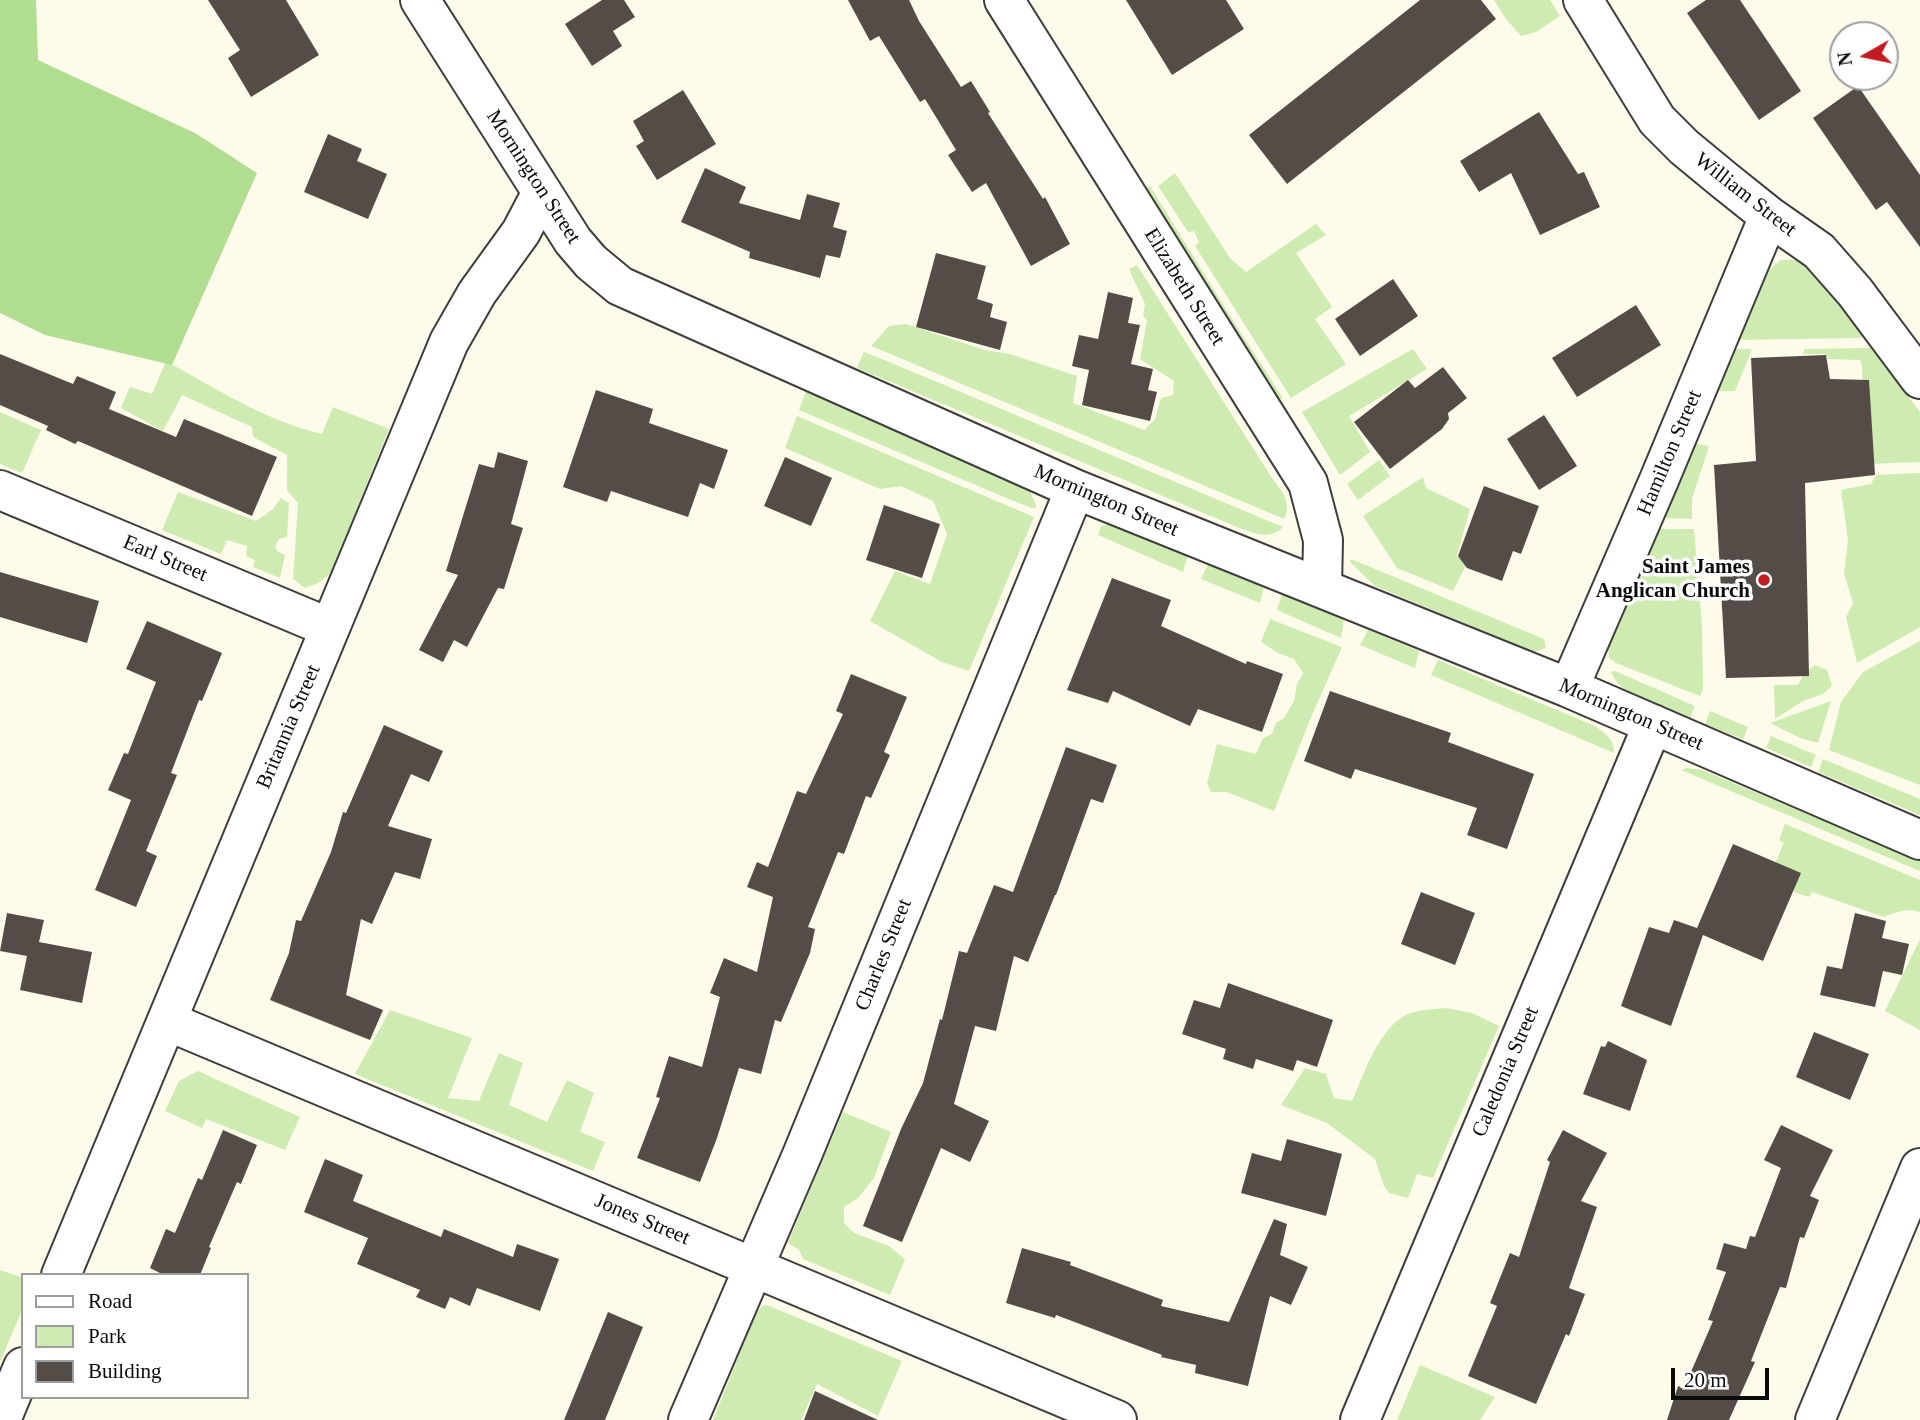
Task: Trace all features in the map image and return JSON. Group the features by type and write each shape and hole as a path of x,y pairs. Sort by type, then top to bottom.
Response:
{"street":[{"name":"Mornington Street","path":"420,0 573,241 591,262 620,286 1075,489 1569,688 1920,840"},
{"name":"Elizabeth Street","path":"1004,0 1308,483 1324,540 1322,588"},
{"name":"William Street","path":"1583,0 1657,120 1684,147 1769,216 1819,251 1855,292 1920,379"},
{"name":"Britannia Street","path":"62,1273 449,342 477,293 521,232 542,192"},
{"name":"Hamilton Street","path":"1569,688 1769,216"},
{"name":"Charles Street","path":"688,1420 802,1155 1075,489"},
{"name":"Earl Street","path":"0,490 330,628"},
{"name":"Caledonia Street","path":"1360,1420 1653,723"},
{"name":"Jones Street","path":"167,1021 1117,1420"},
{"path":"1815,1420 1920,1168"},
{"path":"1,1420 21,1372"}],"green space":[{"path":"0,0 36,0 38,60 195,133 257,173 172,365 45,335 0,313"},
{"path":"1494,0 1550,0 1560,16 1536,32 1521,36"},
{"path":"1175,173 1230,258 1246,272 1316,224 1326,235 1296,253 1332,307 1315,319 1346,364 1291,398 1195,246 1199,242 1194,231 1188,232 1158,186"},
{"path":"1150,186 1283,398 1278,400 1146,189"},
{"path":"1781,260 1798,261 1814,272 1864,335 1860,338 1735,340 1758,285"},
{"path":"1137,265 1284,496 1287,506 1284,519 871,346 889,326 906,324 985,350 1010,354 1077,376 1073,403 1144,430 1155,419 1161,398 1173,395 1174,381 1140,359 1147,320 1143,316 1145,304 1129,269"},
{"path":"1871,348 1920,412 1920,462 1866,464 1860,360 1829,359 1825,354 1803,354 1804,349"},
{"path":"1413,349 1427,369 1349,416 1370,452 1340,475 1302,412"},
{"path":"1731,349 1752,349 1735,391 1720,391 1715,388"},
{"path":"864,352 1283,527 1267,535 1237,527 857,368"},
{"path":"166,361 241,403 301,428 322,434 333,407 389,429 330,574 318,583 305,588 293,579 298,503 287,490 287,455 253,437 252,427 182,395 163,431 121,408 130,387 152,394"},
{"path":"806,391 1020,485 1030,491 1037,507 1032,508 1011,500 799,410"},
{"path":"0,412 41,430 22,473 0,464"},
{"path":"797,416 1034,517 969,671 942,662 870,621 895,571 930,584 947,534 933,501 901,486 880,489 785,448"},
{"path":"1692,443 1709,446 1692,499 1692,519 1661,518"},
{"path":"1379,460 1390,476 1358,500 1347,484"},
{"path":"1920,473 1920,627 1857,663 1846,617 1853,603 1844,574 1848,540 1841,490 1871,484 1876,475"},
{"path":"1423,477 1426,488 1470,509 1457,556 1467,563 1453,591 1397,568 1363,516"},
{"path":"178,492 256,521 273,509 281,498 289,503 287,537 279,539 275,547 285,555 280,578 253,567 255,560 246,556 247,546 227,540 221,554 162,530"},
{"path":"1101,526 1121,526 1188,554 1183,572 1098,535"},
{"path":"1658,529 1694,529 1702,626 1703,689 1700,696 1609,658 1608,645"},
{"path":"1351,559 1544,639 1546,648 1534,652 1375,586 1350,562"},
{"path":"1208,564 1264,586 1260,603 1201,579"},
{"path":"1282,594 1344,619 1341,638 1277,610"},
{"path":"1270,619 1342,647 1274,811 1227,792 1211,792 1207,784 1217,744 1256,754 1263,738 1272,734 1276,723 1284,718 1294,701 1297,684 1303,673 1294,659 1261,642"},
{"path":"1368,630 1419,651 1415,668 1360,645"},
{"path":"1920,641 1920,785 1829,750 1841,702 1863,672"},
{"path":"1438,660 1595,726 1611,741 1614,753 1431,675"},
{"path":"1815,665 1827,670 1832,686 1823,694 1803,701 1775,719 1774,685 1798,685 1805,672"},
{"path":"1615,671 1695,706 1689,721 1633,695 1616,681 1611,672"},
{"path":"1831,701 1818,743 1800,738 1770,723"},
{"path":"1710,711 1748,727 1743,739 1705,724"},
{"path":"1771,736 1816,755 1811,767 1766,748"},
{"path":"1823,759 1920,799 1920,815 1818,772"},
{"path":"1681,770 1702,770 1920,861 1920,871"},
{"path":"1785,824 1920,880 1920,912 1897,912 1884,917 1812,892 1809,897 1794,892 1796,873 1775,863 1784,843 1779,840"},
{"path":"1920,939 1920,1030 1885,1011"},
{"path":"1446,1008 1472,1013 1499,1026 1433,1178 1417,1174 1408,1198 1389,1193 1375,1159 1327,1123 1281,1105 1305,1068 1326,1074 1334,1098 1352,1101 1374,1052 1398,1020 1408,1014"},
{"path":"390,1010 472,1038 448,1098 479,1101 499,1053 523,1063 509,1105 547,1122 567,1080 594,1093 580,1132 605,1142 593,1171 355,1074"},
{"path":"198,1071 300,1117 285,1150 206,1119 202,1128 165,1111 179,1081"},
{"path":"843,1112 891,1132 874,1178 858,1198 844,1207 844,1223 854,1233 889,1246 905,1259 890,1295 803,1259 799,1250 788,1243"},
{"path":"0,1270 21,1277 21,1313 0,1362"},
{"path":"767,1305 902,1361 878,1416 817,1384 801,1420 713,1420 755,1315 762,1306"},
{"path":"1420,1365 1495,1397 1480,1420 1397,1420"}],"building":[{"path":"208,0 286,0 319,55 251,97 228,58 240,50"},
{"path":"602,0 624,0 635,17 613,31 622,46 592,66 565,24"},
{"path":"848,0 909,0 919,21 961,87 971,81 990,112 988,113 1043,199 1045,197 1070,244 1031,266 986,183 972,192 948,155 956,150 925,99 920,102 879,36 870,41"},
{"path":"1126,0 1226,0 1244,29 1172,75"},
{"path":"1420,0 1481,0 1496,19 1287,184 1249,135"},
{"path":"1706,0 1740,0 1801,91 1759,120 1687,13"},
{"path":"683,90 716,144 657,180 636,146 644,141 633,121"},
{"path":"1851,91 1861,91 1920,175 1920,247 1887,202 1876,210 1813,118"},
{"path":"1539,112 1578,174 1584,172 1600,207 1540,235 1511,173 1479,192 1460,161"},
{"path":"328,134 362,149 357,161 387,174 368,219 304,192"},
{"path":"705,168 746,187 739,203 800,220 807,194 840,203 833,227 847,231 840,258 826,255 820,278 749,258 750,252 681,222"},
{"path":"936,253 986,266 977,299 993,304 990,317 1007,322 1000,350 916,327"},
{"path":"1393,279 1418,316 1360,356 1335,319"},
{"path":"1108,292 1133,298 1128,323 1140,325 1131,364 1153,369 1148,390 1157,392 1150,421 1082,405 1089,370 1072,366 1079,335 1098,339"},
{"path":"1636,305 1661,345 1577,397 1552,358"},
{"path":"0,354 73,384 77,376 116,392 109,409 176,437 184,419 277,457 252,516 78,441 75,444 46,430 48,426 0,405"},
{"name":"Saint James Anglican Church","path":"1826,355 1830,379 1869,380 1875,475 1805,483 1809,676 1726,678 1714,465 1756,461 1751,358"},
{"path":"1443,367 1467,398 1448,413 1449,419 1442,429 1390,469 1354,422 1408,380 1415,388"},
{"path":"596,390 653,409 649,423 728,450 714,489 700,483 688,517 611,491 607,502 563,487"},
{"path":"1544,415 1577,466 1539,490 1507,439"},
{"path":"498,452 528,461 511,524 523,528 504,589 498,588 467,647 454,640 443,662 419,650 458,575 446,571 479,464 494,468"},
{"path":"785,457 832,478 811,526 764,506"},
{"path":"1484,486 1539,506 1521,554 1513,551 1502,581 1467,568 1458,556"},
{"path":"884,505 940,524 922,578 866,560"},
{"path":"0,572 99,601 87,643 0,617"},
{"path":"1112,578 1171,600 1161,626 1246,664 1247,661 1283,674 1262,732 1198,709 1190,726 1113,691 1108,703 1067,690"},
{"path":"147,621 222,653 202,701 199,700 171,773 177,775 146,851 157,856 136,907 95,890 131,800 108,790 124,753 128,754 156,682 126,669"},
{"path":"851,674 907,697 884,752 890,755 871,798 866,796 844,854 838,852 808,927 815,929 810,953 781,1022 775,1020 761,1074 739,1068 700,1182 637,1158 660,1098 656,1097 669,1056 702,1067 720,997 710,993 724,958 757,972 773,897 747,887 757,862 768,867 797,791 806,794 843,714 836,711"},
{"path":"1330,691 1451,733 1448,742 1534,774 1507,849 1467,835 1477,808 1355,769 1351,779 1304,761"},
{"path":"384,725 443,751 429,782 411,774 388,826 432,839 420,879 395,872 372,924 361,919 346,995 383,1010 370,1040 270,1000 289,953 296,920 301,921 331,852 343,812 346,813"},
{"path":"1066,747 1117,765 1103,803 1091,799 1028,962 1014,956 996,1031 975,1026 954,1104 989,1121 970,1162 941,1148 902,1242 863,1226 901,1129 923,1083 959,951 967,953 994,885 1013,892"},
{"path":"1733,844 1801,873 1763,961 1703,935 1671,1026 1621,1006 1649,927 1669,933 1674,920 1697,928"},
{"path":"1421,892 1475,913 1455,965 1401,944"},
{"path":"7,913 44,920 39,942 92,952 82,1003 20,990 27,956 0,951"},
{"path":"1855,913 1886,921 1882,938 1909,944 1902,975 1883,971 1875,1007 1820,995 1827,966 1842,969"},
{"path":"1228,983 1333,1020 1317,1067 1297,1060 1293,1071 1256,1059 1253,1069 1223,1059 1226,1049 1182,1034 1194,1000 1220,1008"},
{"path":"1814,1032 1869,1054 1850,1100 1796,1077"},
{"path":"1608,1041 1647,1060 1630,1111 1583,1094 1601,1046 1605,1047"},
{"path":"1781,1125 1833,1150 1810,1196 1819,1200 1804,1238 1800,1237 1786,1288 1780,1287 1751,1361 1755,1362 1729,1420 1667,1420 1678,1386 1684,1388 1713,1321 1708,1320 1726,1272 1716,1269 1724,1243 1746,1249 1750,1236 1755,1237 1781,1168 1764,1160"},
{"path":"223,1130 257,1145 241,1184 237,1182 201,1273 160,1273 150,1268 166,1229 175,1233 198,1178 202,1180"},
{"path":"1563,1130 1607,1153 1581,1201 1597,1207 1569,1288 1585,1294 1569,1336 1566,1334 1536,1404 1468,1376 1497,1306 1490,1303 1510,1253 1519,1257 1550,1162 1547,1160"},
{"path":"1287,1139 1342,1154 1326,1216 1241,1193 1252,1153 1281,1161"},
{"path":"325,1159 363,1175 353,1201 441,1237 444,1229 513,1257 517,1244 559,1259 540,1311 477,1288 470,1306 450,1297 445,1309 416,1297 420,1290 357,1264 368,1238 304,1212"},
{"path":"1274,1219 1287,1224 1280,1255 1308,1267 1291,1305 1270,1296 1248,1386 1195,1373 1196,1365 1161,1357 1162,1355 1056,1315 1055,1318 1006,1303 1022,1248 1071,1262 1070,1265 1163,1300 1161,1306 1229,1322"},
{"path":"608,1312 643,1327 605,1420 564,1420"},
{"path":"815,1391 878,1420 804,1420"}],"place":[{"name":"Saint James Anglican Church","path":"1764,580"}]}
